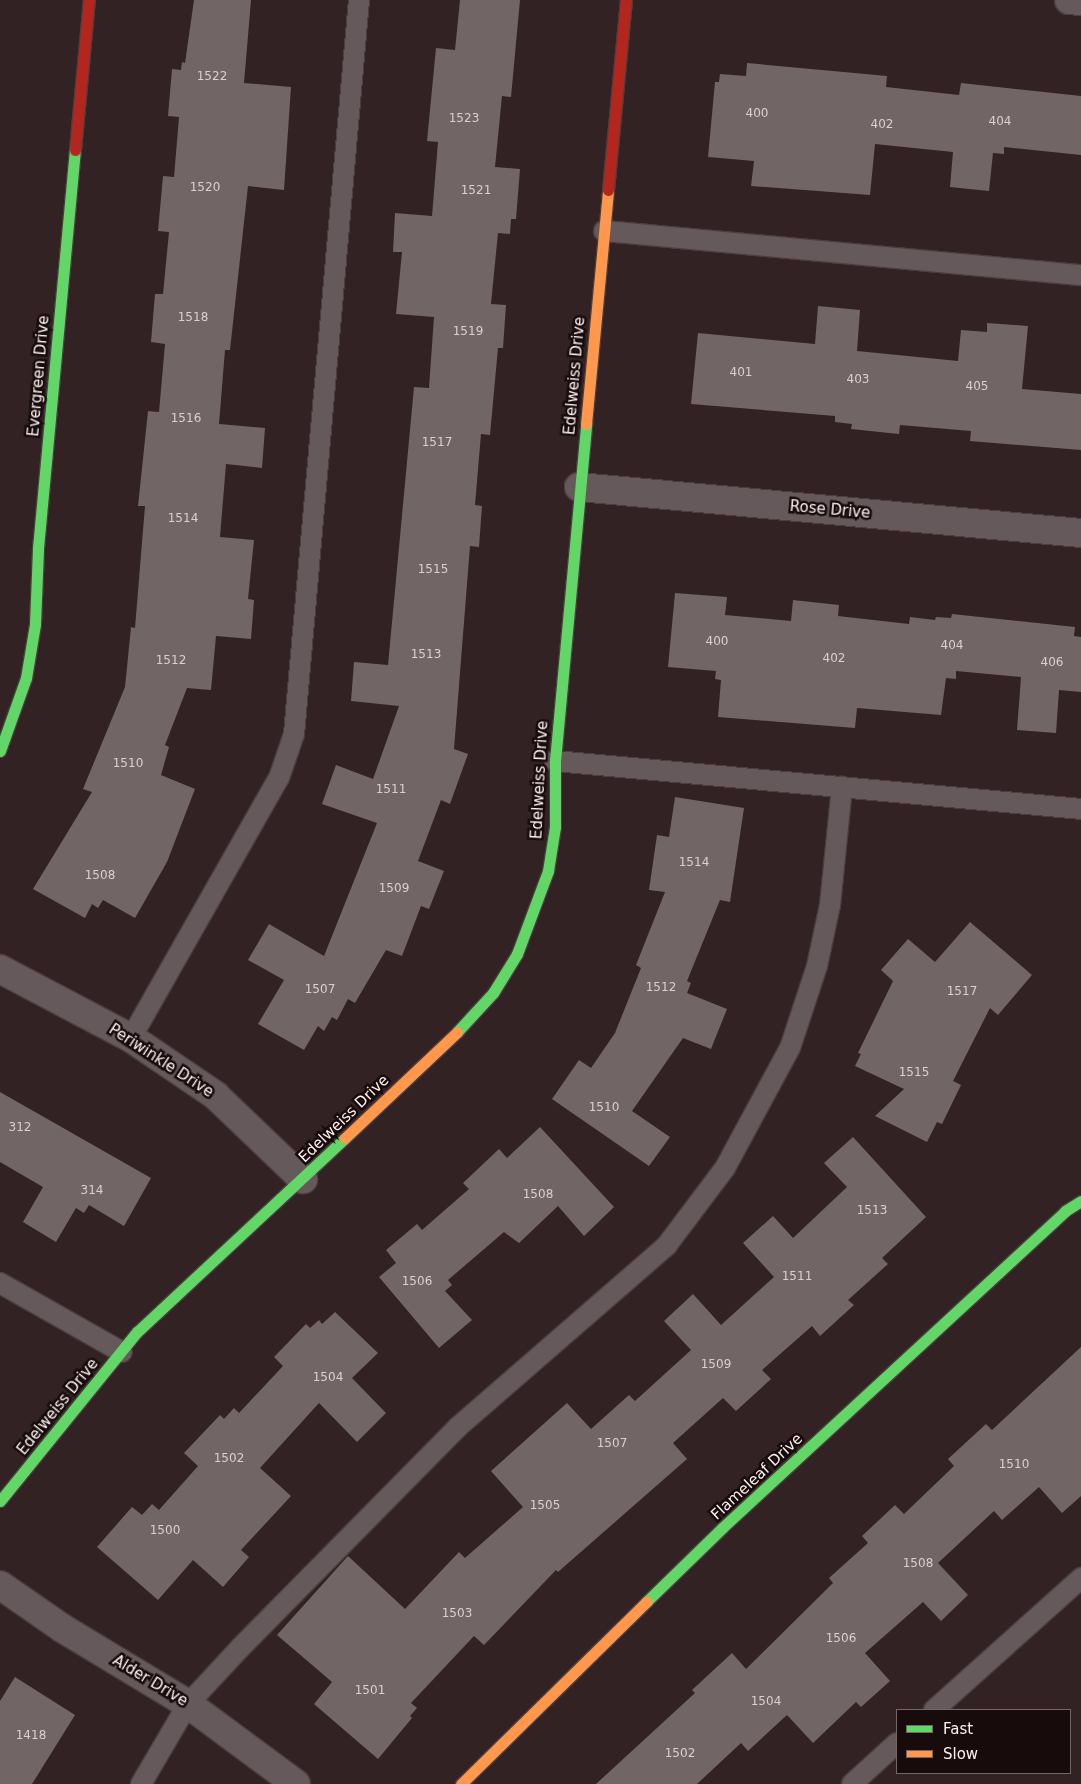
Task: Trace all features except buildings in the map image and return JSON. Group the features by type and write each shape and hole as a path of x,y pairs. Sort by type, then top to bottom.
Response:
{"street":[{"name":"Evergreen Drive","path":"0,751 26,678 35,624 38,548 89,0"},
{"name":"Edelweiss Drive","path":"0,1501 137,1332 303,1179 464,1026 493,992 517,954 548,871 555,827 555,761 579,486 626,0"},
{"path":"1069,0 1081,1"},
{"name":"Rose Drive","path":"579,486 1081,533"},
{"name":"Periwinkle Drive","path":"0,969 131,1038 215,1095 303,1179"},
{"name":"Flameleaf Drive","path":"462,1784 722,1528 1066,1211 1081,1201"},
{"name":"Alder Drive","path":"0,1584 62,1628 188,1704 296,1784"}],"lane":[{"path":"131,1038 278,778 294,734 359,0"},
{"path":"604,231 1081,275"},
{"path":"555,761 1081,810"},
{"path":"141,1784 188,1704 458,1427 667,1244 724,1168 790,1048 817,966 830,905 842,788"},
{"path":"0,1283 122,1352"},
{"path":"935,1709 1081,1578"},
{"path":"852,1784 896,1744"}],"traffic: fast":[{"path":"0,751 26,678 35,624 38,548 75,150"},
{"path":"457,1032 493,993 517,954 548,871 555,827 555,761 586,424"},
{"path":"0,1501 137,1332 345,1138"},
{"path":"646,1602 722,1528 1065,1211 1081,1201"}],"traffic: slow":[{"path":"586,424 608,190"},
{"path":"345,1138 457,1032"},
{"path":"461,1784 646,1602"}],"traffic: jam":[{"path":"75,150 89,0"},
{"path":"608,190 626,0"}]}
